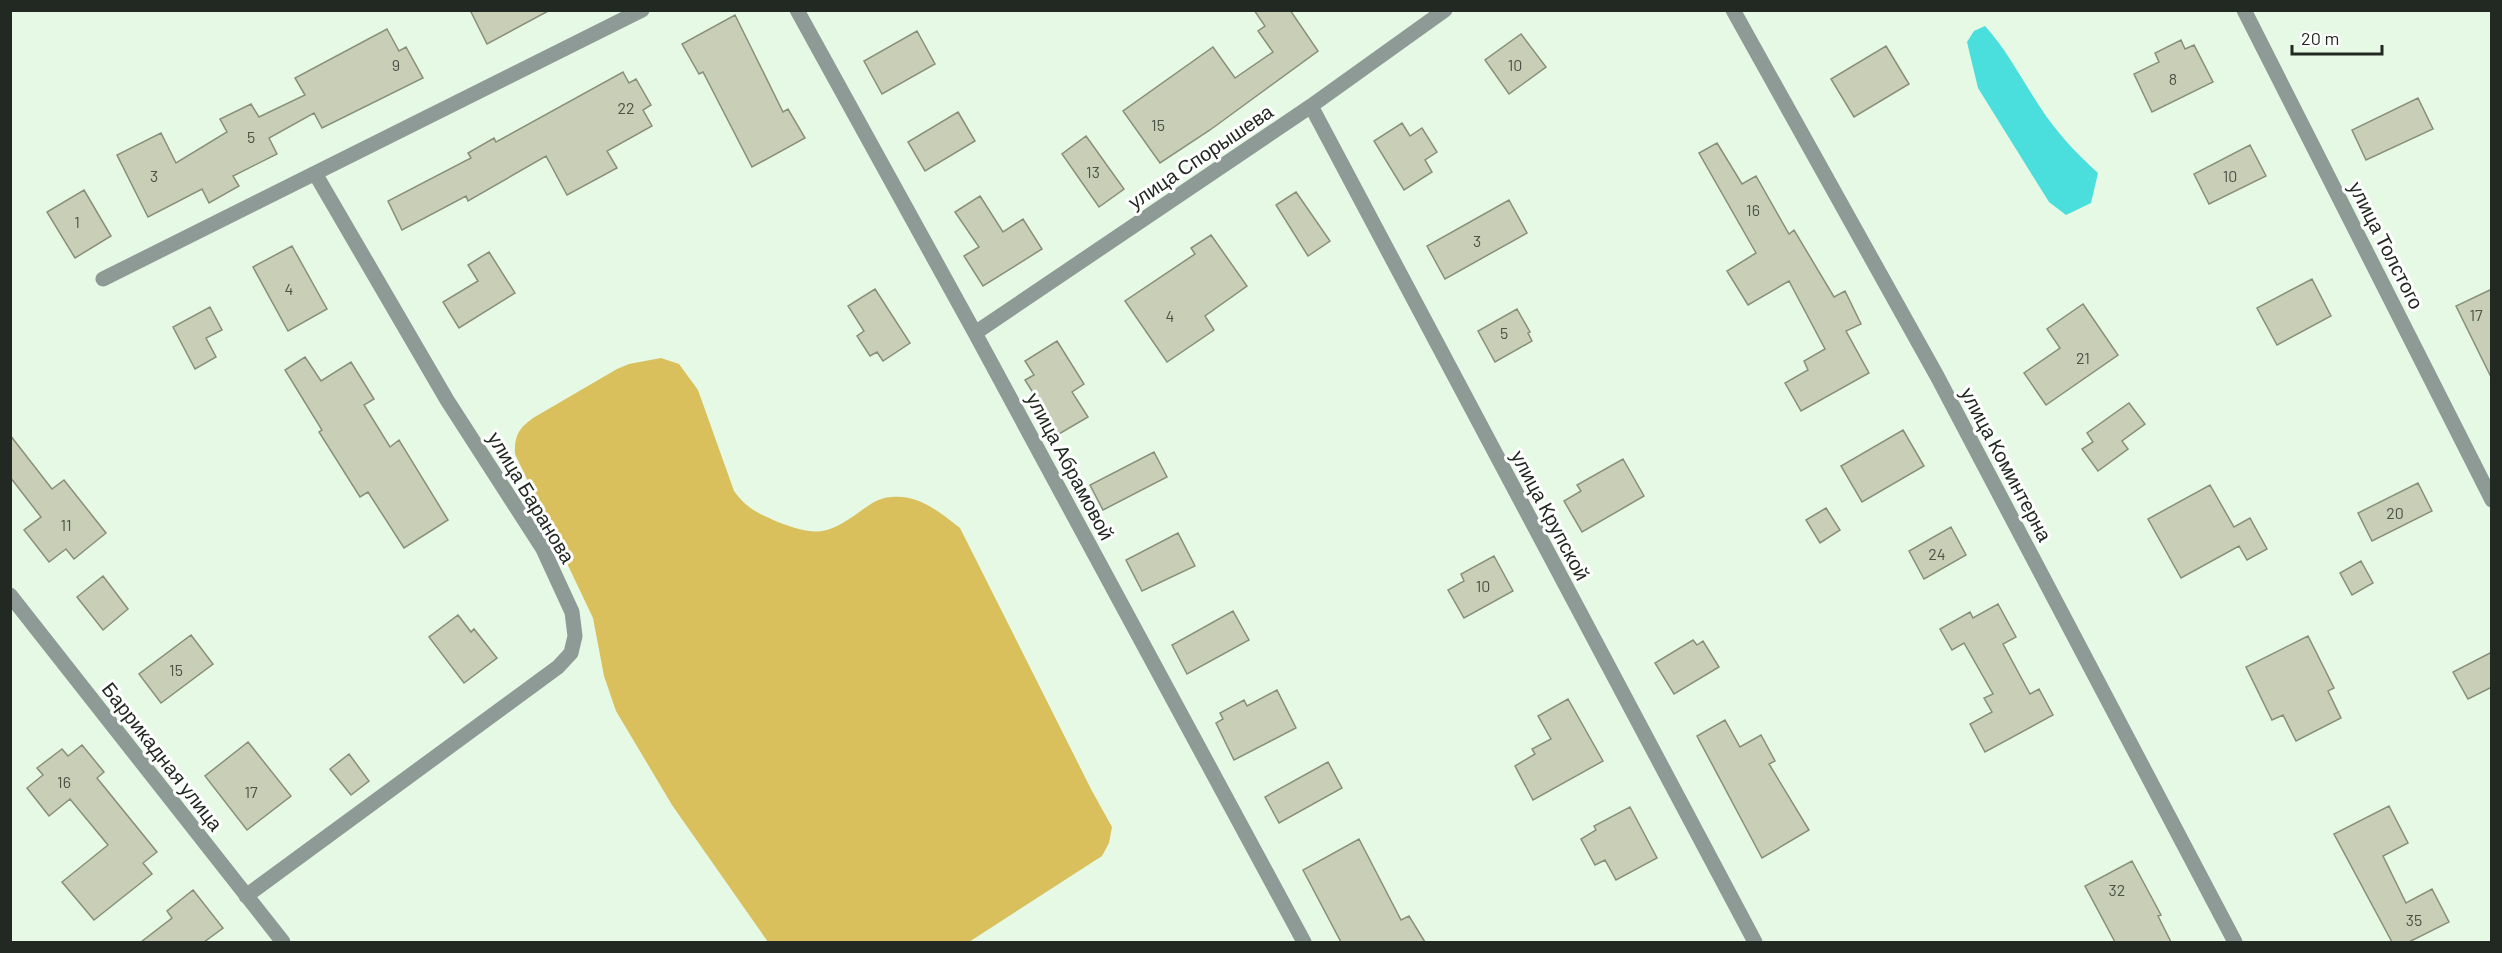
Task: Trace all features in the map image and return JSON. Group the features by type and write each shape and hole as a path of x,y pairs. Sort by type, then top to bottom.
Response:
{"street":[{"path":"103,279 316,175 642,10"},
{"name":"улица Абрамовой","path":"798,10 1304,942"},
{"name":"улица Спорышева","path":"975,333 1311,106 1445,10"},
{"name":"улица Коминтерна","path":"1733,10 1937,376 2235,942"},
{"name":"улица Толстого","path":"2244,10 2492,500"},
{"name":"улица Крупской","path":"1311,106 1755,942"},
{"name":"улица Баранова","path":"246,896 558,668 571,654 575,636 572,612 543,549 447,400 316,175"},
{"name":"Баррикадная улица","path":"10,595 283,942"}],"shaded area":[{"path":"661,358 679,364 698,390 734,491 743,502 759,513 791,527 822,531 840,525 879,500 901,497 911,498 928,505 960,528 1112,827 1109,843 1102,856 969,942 768,942 672,805 616,711 604,676 593,618 515,454 518,433 533,418 617,369 629,364"}],"water":[{"path":"1985,26 2053,125 2098,173 2091,203 2066,215 2049,202 1978,88 1967,42 1974,31"}],"building":[{"path":"470,10 550,10 487,44"},
{"path":"1254,10 1290,10 1318,51 1210,130 1160,163 1123,111 1213,47 1235,78 1273,52 1258,31 1265,26"},
{"path":"735,15 783,112 788,109 805,138 752,167 703,72 699,74 682,44"},
{"path":"387,29 399,51 406,47 423,78 322,128 314,113 269,138 277,154 233,176 239,186 209,203 202,189 148,217 117,155 161,133 176,163 227,132 220,119 251,104 259,117 305,95 295,78"},
{"path":"917,31 935,64 882,94 864,61"},
{"path":"1521,34 1546,67 1509,94 1485,60"},
{"path":"2181,40 2185,49 2194,45 2213,82 2152,112 2134,74 2159,62 2155,53"},
{"path":"1886,46 1909,84 1854,117 1831,79"},
{"path":"623,72 629,83 636,79 651,105 643,110 652,126 607,151 617,168 567,195 546,156 468,201 466,196 402,230 388,201 471,158 468,153 494,138 496,142"},
{"path":"2418,98 2433,129 2366,160 2352,130"},
{"path":"958,112 975,141 925,171 908,142"},
{"path":"1402,123 1410,136 1422,128 1437,152 1425,160 1432,172 1404,190 1374,141"},
{"path":"1086,136 1124,189 1099,207 1062,154"},
{"path":"1717,143 1742,184 1756,176 1789,234 1794,230 1834,297 1845,291 1861,324 1846,331 1869,373 1801,411 1785,383 1808,370 1804,361 1825,349 1789,281 1748,305 1727,271 1756,253 1699,153"},
{"path":"2250,145 2266,176 2209,204 2194,174"},
{"path":"84,190 111,236 75,258 47,212"},
{"path":"1296,192 1330,241 1308,256 1276,205"},
{"path":"980,196 1003,232 1023,219 1042,249 983,286 964,256 979,247 955,212"},
{"path":"1509,200 1527,233 1445,279 1427,246"},
{"path":"1211,235 1247,286 1205,316 1214,330 1167,362 1125,301 1195,254 1191,248"},
{"path":"292,246 327,309 288,331 253,267"},
{"path":"489,252 515,293 459,328 443,302 478,281 468,265"},
{"path":"2312,279 2331,316 2277,345 2257,308"},
{"path":"875,289 910,343 883,361 877,352 870,356 857,336 864,331 848,306"},
{"path":"2492,289 2492,379 2456,306"},
{"path":"2083,304 2118,355 2046,405 2024,373 2060,348 2047,329"},
{"path":"210,307 222,330 206,338 216,357 195,369 173,327"},
{"path":"1517,309 1530,332 1528,333 1532,341 1495,362 1478,331"},
{"path":"1057,341 1084,384 1072,392 1088,417 1059,434 1025,380 1034,375 1025,361"},
{"path":"305,357 321,381 351,362 374,399 364,405 390,447 399,440 448,520 404,548 368,492 360,497 319,432 322,430 285,370"},
{"path":"2129,403 2145,424 2122,441 2128,449 2098,471 2082,449 2093,442 2087,433"},
{"path":"1903,430 1924,466 1862,502 1841,466"},
{"path":"10,435 52,489 64,480 106,533 74,559 66,549 49,562 24,530 41,517 10,477"},
{"path":"1154,452 1167,477 1103,510 1090,485"},
{"path":"1623,459 1644,496 1582,532 1564,501 1581,491 1577,485"},
{"path":"2418,483 2432,511 2372,541 2358,513"},
{"path":"2210,485 2234,527 2250,518 2267,549 2247,560 2239,546 2181,578 2148,519"},
{"path":"1826,508 1840,530 1820,543 1806,520"},
{"path":"1951,527 1966,555 1924,579 1909,551"},
{"path":"1178,533 1195,566 1142,591 1126,560"},
{"path":"1494,556 1513,591 1464,618 1448,590 1464,581 1461,574"},
{"path":"2361,561 2373,583 2352,595 2340,573"},
{"path":"103,576 128,609 103,630 77,597"},
{"path":"1998,604 2016,637 2003,644 2030,694 2039,689 2053,715 1985,752 1970,724 1992,712 1984,698 1993,694 1964,643 1952,650 1940,629 1970,612 1973,618"},
{"path":"1233,611 1249,640 1187,674 1172,645"},
{"path":"458,615 471,632 474,629 497,658 464,683 429,637"},
{"path":"191,635 213,664 161,703 139,674"},
{"path":"2308,636 2334,688 2328,691 2341,718 2296,741 2283,715 2272,720 2246,667"},
{"path":"1693,640 1697,645 1703,641 1719,667 1674,694 1655,663"},
{"path":"2492,652 2492,687 2468,699 2453,672"},
{"path":"1277,690 1296,728 1234,760 1216,723 1223,719 1220,713 1244,700 1247,706"},
{"path":"1568,699 1603,761 1533,800 1515,766 1535,754 1532,749 1551,739 1538,716"},
{"path":"1725,720 1740,747 1761,735 1775,761 1769,764 1809,830 1762,858 1697,736"},
{"path":"248,742 291,796 247,830 205,776"},
{"path":"82,745 104,772 97,778 157,852 143,863 152,874 94,920 62,882 108,845 70,799 49,816 27,788 43,775 37,768 62,749 68,756"},
{"path":"349,754 369,781 351,795 330,769"},
{"path":"1328,762 1342,788 1279,823 1265,797"},
{"path":"2389,806 2408,843 2383,856 2406,903 2432,889 2449,922 2409,942 2392,942 2334,834"},
{"path":"1630,807 1657,858 1616,880 1605,860 1595,865 1581,839 1596,830 1594,826"},
{"path":"1359,839 1401,920 1409,916 1425,942 1341,942 1303,870"},
{"path":"2132,861 2161,915 2158,916 2171,942 2115,942 2085,886"},
{"path":"193,890 223,928 204,942 141,942 172,918 167,911"}]}
